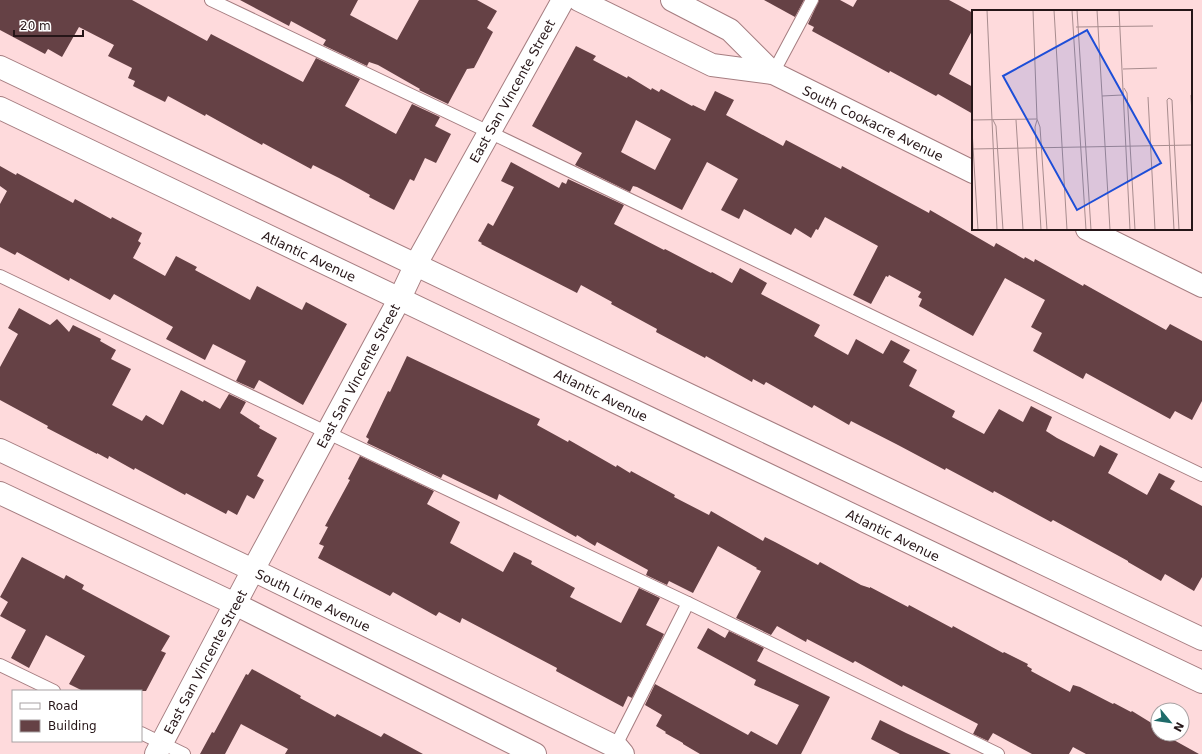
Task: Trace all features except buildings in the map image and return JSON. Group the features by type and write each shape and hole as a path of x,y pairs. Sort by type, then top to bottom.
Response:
{"street":[{"name":"East San Vincente Street","path":"159,748 252,570 328,433 400,298 416,264 563,0"},
{"name":"South Cookacre Avenue","path":"579,0 712,65 773,73"},
{"name":"South Cookacre Avenue","path":"672,0 730,30 773,73 972,172"},
{"path":"0,67 1202,640"},
{"name":"Atlantic Avenue","path":"0,108 1202,682"},
{"path":"1089,230 1202,286"},
{"name":"South Lime Avenue","path":"0,450 252,570 619,750"},
{"path":"0,493 235,604 535,754"}],"lane":[{"path":"212,0 1202,475"},
{"path":"773,73 812,0"},
{"path":"0,276 688,603 998,754"},
{"path":"619,750 688,603"},
{"path":"0,665 52,690"},
{"path":"142,734 159,748 184,754"}]}
